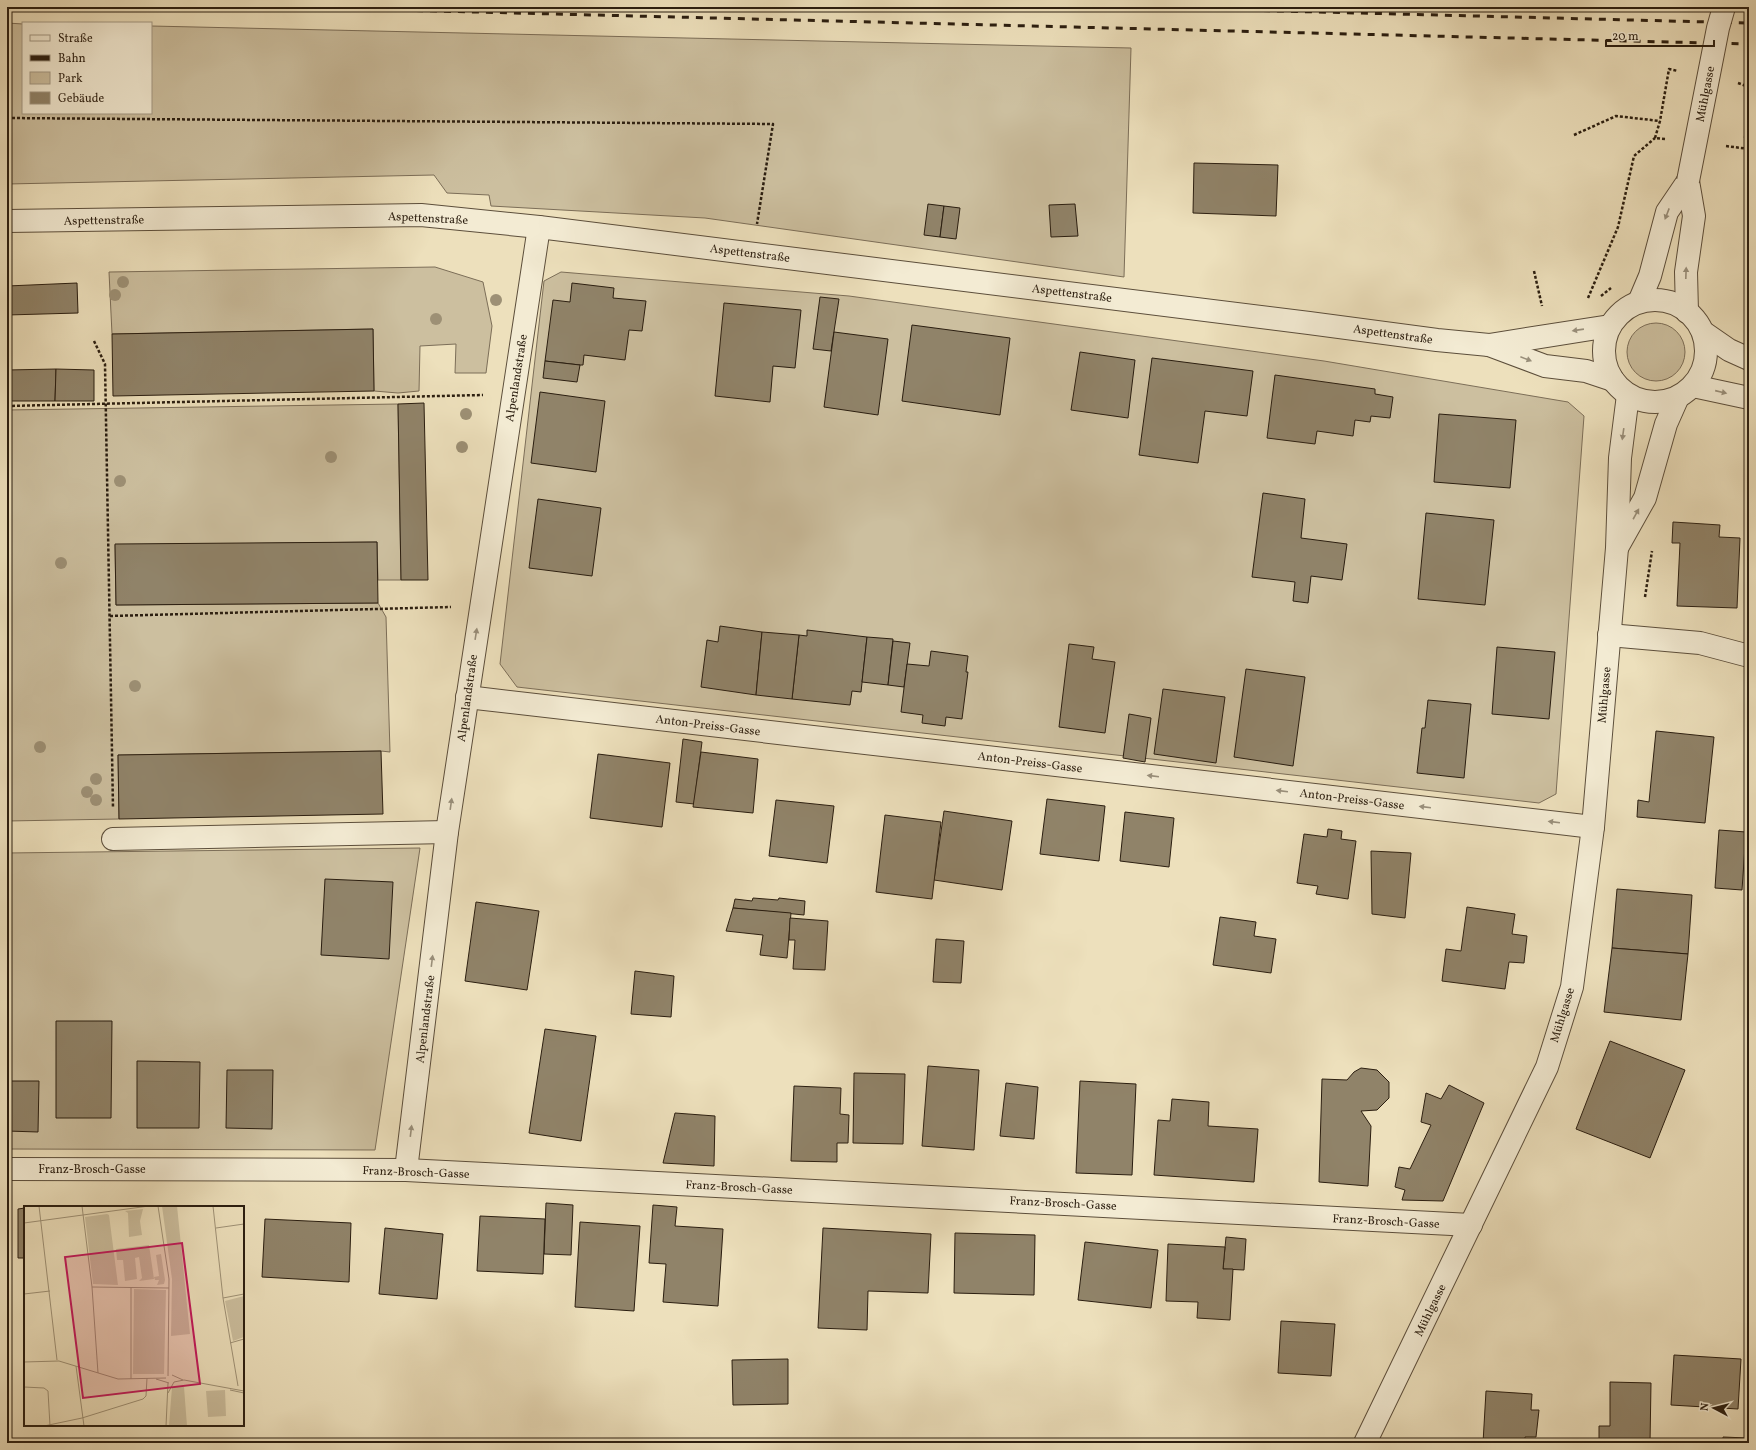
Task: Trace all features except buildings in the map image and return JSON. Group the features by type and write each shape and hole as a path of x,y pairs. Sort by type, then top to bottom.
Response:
{"street":[{"name":"Mühlgasse","path":"1688,312 1686,272 1694,216 1688,181 1718,28 1724,7"},
{"name":"Mühlgasse","path":"1639,302 1650,276 1667,212 1688,181"},
{"name":"Aspettenstraße","path":"7,221 421,216 539,228 1437,340 1490,345 1610,326"},
{"name":"Alpenlandstraße","path":"406,1170 447,832 539,228"},
{"name":"Mühlgasse","path":"1365,1443 1547,1067 1572,987 1593,827 1617,548 1620,458 1620,388 1604,359 1603,348 1610,326 1628,307 1639,302 1652,300 1664,301 1677,304 1688,312 1703,332 1706,343 1704,366 1700,376 1685,392 1666,424 1645,498 1617,548"},
{"path":"1703,332 1729,350 1749,359"},
{"name":"Aspettenstraße","path":"1490,345 1545,366 1586,371 1620,388"},
{"path":"1620,388 1647,402 1667,401 1685,392 1749,398"},
{"path":"1610,635 1700,643 1749,656"},
{"name":"Anton-Preiss-Gasse","path":"467,697 1593,827"},
{"path":"113,839 447,832"},
{"name":"Franz-Brosch-Gasse","path":"7,1169 406,1170 1471,1226"}],"path":[{"path":"1574,135 1616,116 1660,121 1669,69 1676,70"},
{"path":"1737,83 1749,87"},
{"path":"1749,95 1745,138 1749,139"},
{"path":"7,118 773,124 757,224 754,254"},
{"path":"1587,301 1618,226 1634,156 1655,138"},
{"path":"1534,271 1543,310 1548,321 1547,335"},
{"path":"1749,277 1749,298"},
{"path":"94,341 105,364 113,839"},
{"path":"7,406 514,394"},
{"path":"110,616 134,617 481,606"}],"green space":[{"path":"7,23 22,24 22,114 152,114 152,26 1131,48 1124,277 705,218 491,206 489,195 447,193 434,175 7,184"},
{"path":"435,267 483,282 492,326 486,373 455,373 456,344 420,346 419,391 398,393 374,391 373,329 112,334 109,272"},
{"path":"561,272 849,296 1324,361 1568,402 1584,416 1556,794 1539,803 517,687 500,664 544,281"},
{"path":"1650,323 1662,323 1677,331 1685,346 1685,358 1677,373 1662,381 1650,381 1635,373 1627,358 1627,346 1635,331"},
{"path":"398,404 401,580 378,580 377,542 115,545 116,605 378,603 386,617 390,752 118,755 119,819 7,821 7,410"},
{"path":"420,848 375,1150 7,1149 7,853"}],"railway":[{"path":"276,7 1749,44"},
{"path":"1123,7 1749,23"}]}
